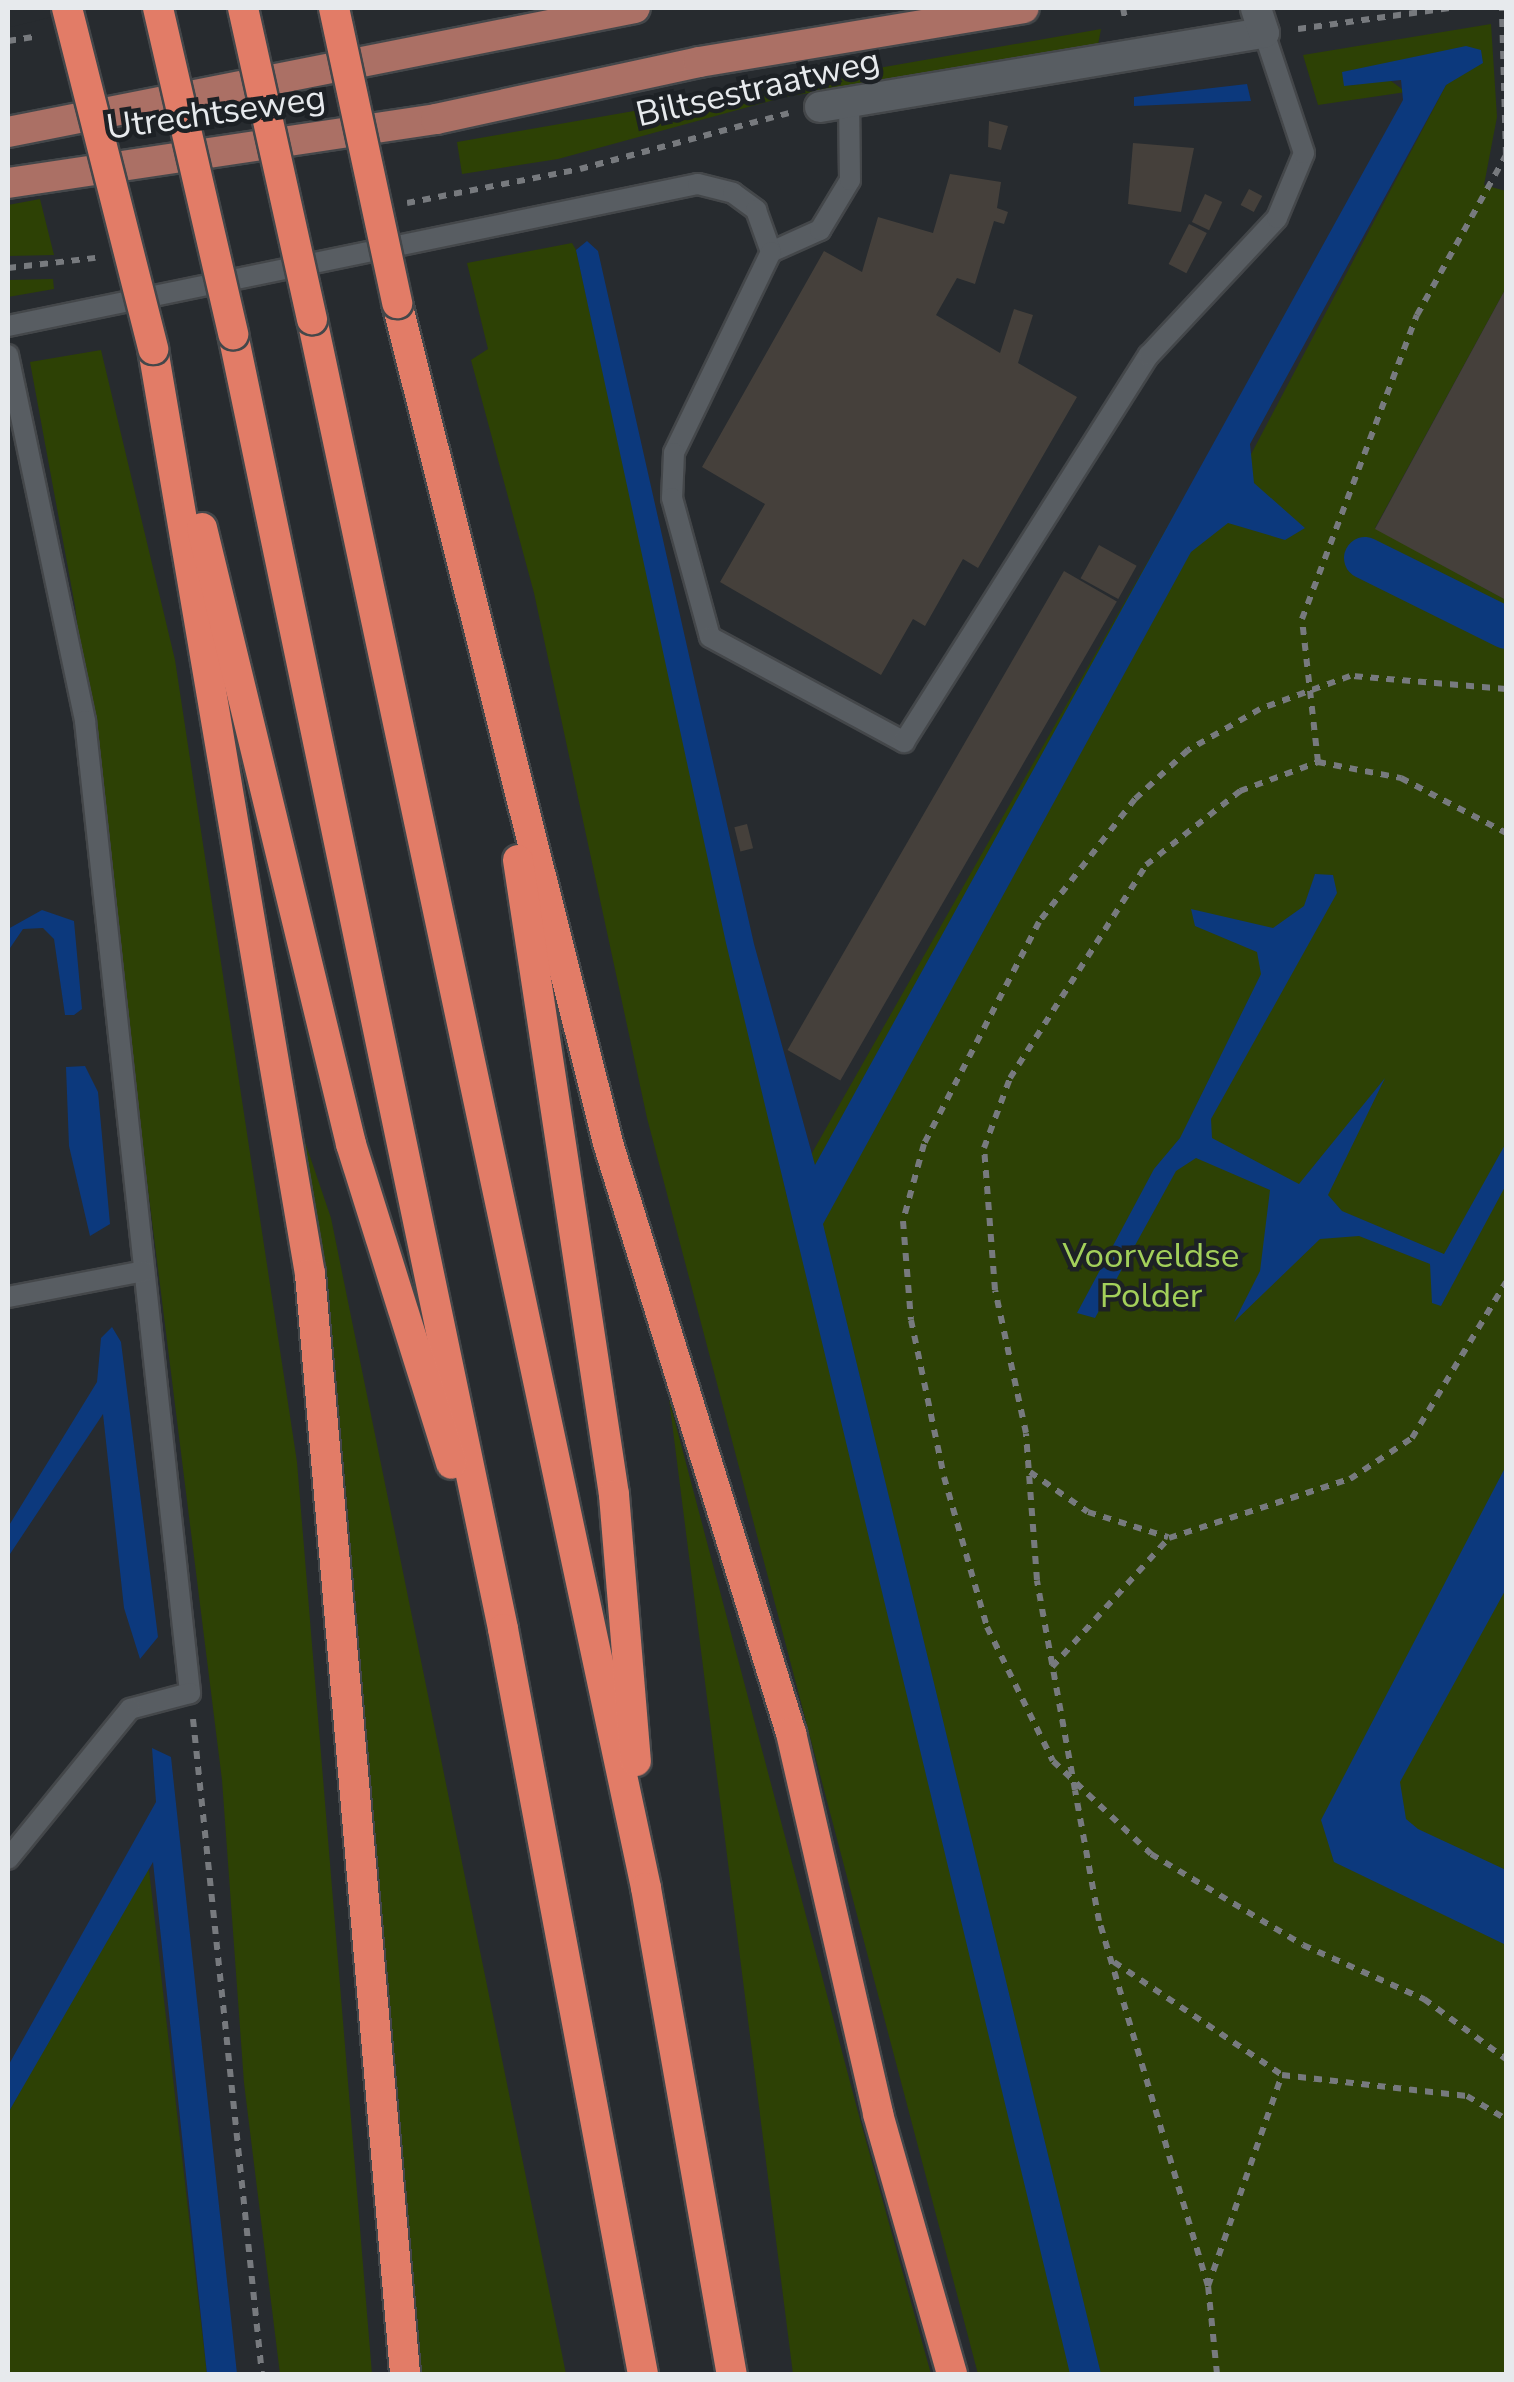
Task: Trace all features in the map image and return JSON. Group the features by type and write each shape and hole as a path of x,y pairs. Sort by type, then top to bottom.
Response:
{"highway":[{"path":"67,8 153,349 234,646 351,1144 503,1629"},
{"path":"158,8 233,334 503,1629 643,2374"},
{"path":"243,8 646,1888 732,2374"},
{"path":"334,8 397,303 493,698 608,1143 790,1734 878,2114 952,2374"},
{"path":"153,349 310,1274 405,2374"},
{"path":"493,698 614,1495 646,1888"}],"main road":[{"name":"Utrechtseweg","path":"8,132 635,8"},
{"name":"Biltsestraatweg","path":"436,120 699,62 1024,8"},
{"name":"Utrechtseweg","path":"8,183 436,120"}],"street":[{"name":"Biltsestraatweg","path":"834,105 1260,20"}],"lane":[{"path":"834,105 850,180 820,230 772,252 674,453 672,498 710,637 904,742 1149,355 1277,218 1304,153 1260,20"},
{"path":"8,326 698,184 756,210 772,252"},
{"path":"8,355 85,722 190,1693 130,1709 8,1860"},
{"path":"8,1296 144,1271"}],"path":[{"path":"1260,20 1450,8"},
{"path":"1318,762 1298,646 1312,587 1417,314 1506,155 1502,8"},
{"name":"Biltsestraatweg","path":"394,205 834,105"},
{"path":"8,268 106,256"},
{"path":"1506,690 1396,674 1304,691 1188,750 1073,871 961,1064 903,1222 924,1384 987,1626 1074,1790 1151,1854 1302,1946 1424,1999 1506,2060"},
{"path":"1217,2374 1208,2286 1114,1961 1074,1790 1052,1667 1030,1472 986,1216 992,1119 1087,947 1146,865 1240,791 1318,762 1401,778 1506,834"},
{"path":"1052,1667 1169,1538 1350,1480 1412,1438 1506,1282"},
{"path":"1030,1472 1088,1512 1169,1538"},
{"path":"190,1693 262,2374"},
{"path":"1114,1961 1282,2075 1468,2096 1506,2119"},
{"path":"1208,2286 1282,2075"}],"green space":[{"name":"Voorveldse Polder","path":"1491,24 1497,117 1484,185 1506,191 1506,288 1375,528 1506,600 1506,2374 978,2374 647,1118 534,593 471,360 488,349 467,263 572,243 576,250 787,1197 1215,443 1248,460 1446,85 1481,50 1350,86 1387,78 1406,92 1318,105 1303,55"},
{"path":"1101,29 1098,45 785,97 558,159 462,174 457,142"},
{"path":"40,199 54,255 8,256 8,205"},
{"path":"53,279 54,289 8,297 8,280"},
{"path":"101,350 175,660 297,1462 372,2374 280,2374 244,2083 222,1780 75,606 30,362"},
{"path":"304,1139 331,1218 566,2374 418,2374 344,1467"},
{"path":"669,1399 858,2112 931,2374 793,2374"},
{"path":"148,1861 207,2374 8,2374 8,2113"}],"water":[{"path":"1466,46 1481,50 1483,63 1446,85 1250,444 1254,483 1305,528 1285,540 1228,523 1191,552 823,1224 1101,2374 1070,2374 726,943 576,250 587,241 598,251 754,944 815,1165 1403,100 1401,80 1344,86 1342,72"},
{"path":"1247,84 1251,101 1134,106 1134,97"},
{"path":"1315,874 1333,875 1337,893 1211,1119 1212,1138 1299,1184 1385,1078 1328,1195 1342,1211 1444,1254 1506,1143 1506,1185 1441,1306 1432,1303 1430,1264 1359,1236 1320,1239 1234,1322 1260,1271 1270,1190 1196,1158 1176,1171 1095,1318 1077,1313 1154,1169 1180,1138 1261,974 1257,952 1195,926 1191,909 1273,928 1304,906"},
{"path":"42,910 74,921 82,1009 74,1015 65,1015 54,939 43,928 23,929 8,951 8,929"},
{"path":"85,1066 98,1092 110,1224 90,1236 69,1146 66,1067"},
{"path":"112,1327 121,1342 158,1637 140,1659 124,1608 103,1414 8,1557 8,1527 97,1382 101,1338"},
{"path":"1506,1466 1506,1589 1400,1782 1406,1819 1418,1829 1506,1870 1506,1945 1334,1862 1321,1820"},
{"path":"152,1748 171,1757 237,2374 207,2374 153,1862 8,2113 8,2066 156,1802"}],"pier":[{"path":"8,8 88,8 11,27"}],"building":[{"path":"989,121 1008,126 1001,150 988,147"},
{"path":"1133,143 1194,148 1181,212 1128,204"},
{"path":"950,174 1001,182 997,208 1008,212 1004,224 994,221 975,284 957,278 936,315 1000,353 1014,309 1033,315 1018,363 1077,397 978,568 963,559 925,626 913,619 881,675 720,582 765,504 702,467 824,251 862,272 878,217 933,233"},
{"path":"1249,189 1262,196 1254,212 1241,205"},
{"path":"1205,194 1222,202 1209,230 1192,222"},
{"path":"1189,224 1207,233 1186,273 1169,264"},
{"path":"1506,288 1506,600 1375,529"},
{"path":"1099,545 1137,566 1118,599 1081,578"},
{"path":"1064,571 1117,602 840,1080 788,1050"},
{"path":"747,824 753,848 740,851 734,827"}],"waterway":[{"path":"1365,558 1506,628"}]}
